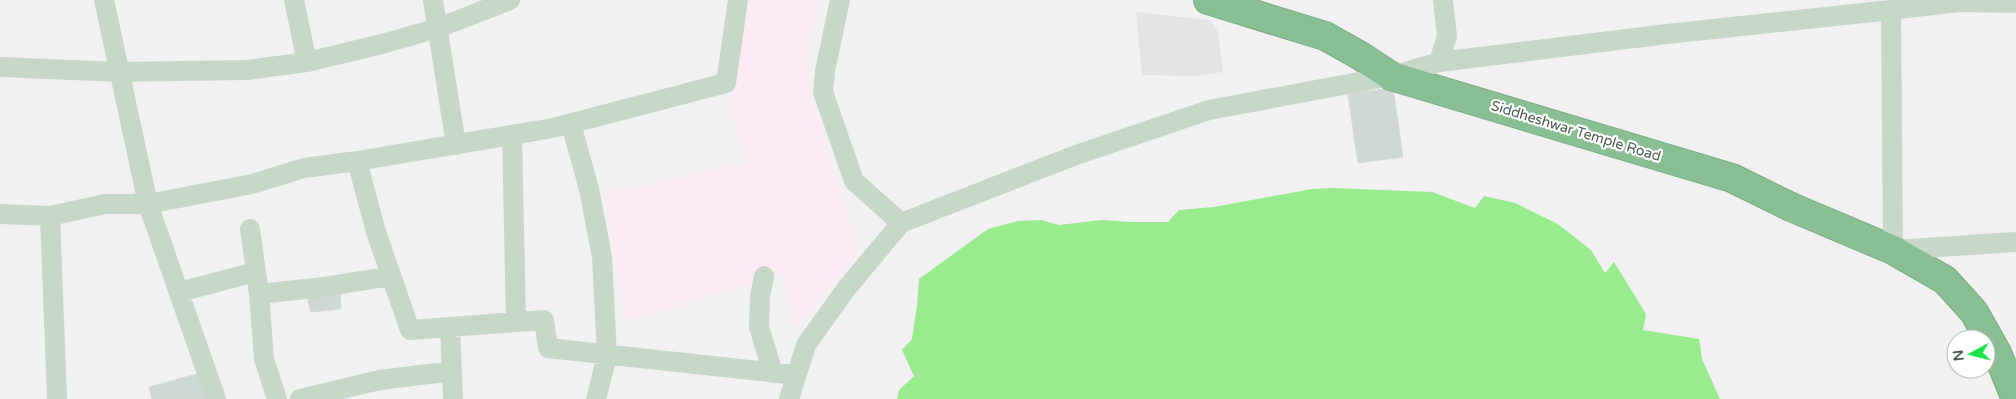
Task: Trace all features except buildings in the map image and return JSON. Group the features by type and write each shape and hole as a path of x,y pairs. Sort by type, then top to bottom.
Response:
{"highway":[{"name":"Siddheshwar Temple Road","path":"1208,0 1244,5 1325,36 1391,76 1732,178 1791,207 1893,250 1942,278 1974,312 1997,353 2016,399"},
{"path":"1942,278 1966,329"},
{"path":"1990,379 1997,399"}],"street":[{"path":"104,0 148,204 216,399"},
{"path":"294,0 307,62"},
{"path":"433,0 456,145"},
{"path":"0,67 120,72 247,70 307,62 382,44 438,28 510,0"},
{"path":"0,214 50,216 105,204 148,204 252,184 304,168 512,136 571,124 726,82 738,0"},
{"path":"840,0 825,71 823,92 854,181 902,223"},
{"path":"1439,62 1447,36 1443,0"},
{"path":"789,399 806,345 846,289 902,223 1076,154 1209,110 1391,76 1439,62 1958,1 2016,3"},
{"path":"1891,10 1893,250 2016,242"},
{"path":"571,124 589,188 602,257 607,356 596,399"},
{"path":"512,136 516,322"},
{"path":"357,161 376,232 410,330 544,320 548,348 607,356 796,375"},
{"path":"50,216 57,399"},
{"path":"250,229 259,294 264,359 277,399"},
{"path":"179,292 256,272"},
{"path":"259,294 324,287 391,276"},
{"path":"764,276 760,296 759,327 773,373"},
{"path":"450,327 453,399"},
{"path":"300,399 380,380 452,371"}],"shaded area":[{"path":"749,0 819,0 805,55 809,87 858,253 794,330 784,273 626,320 605,194 745,164 729,91"},
{"path":"1136,12 1210,20 1218,32 1223,72 1195,76 1142,75"},
{"path":"1333,188 1432,192 1475,208 1484,196 1515,203 1558,224 1591,250 1605,273 1614,262 1646,314 1643,330 1699,339 1702,359 1720,399 897,399 899,390 914,376 902,350 912,339 919,279 988,229 1018,221 1041,220 1059,225 1102,220 1168,222 1179,210 1214,207 1312,189"}]}
